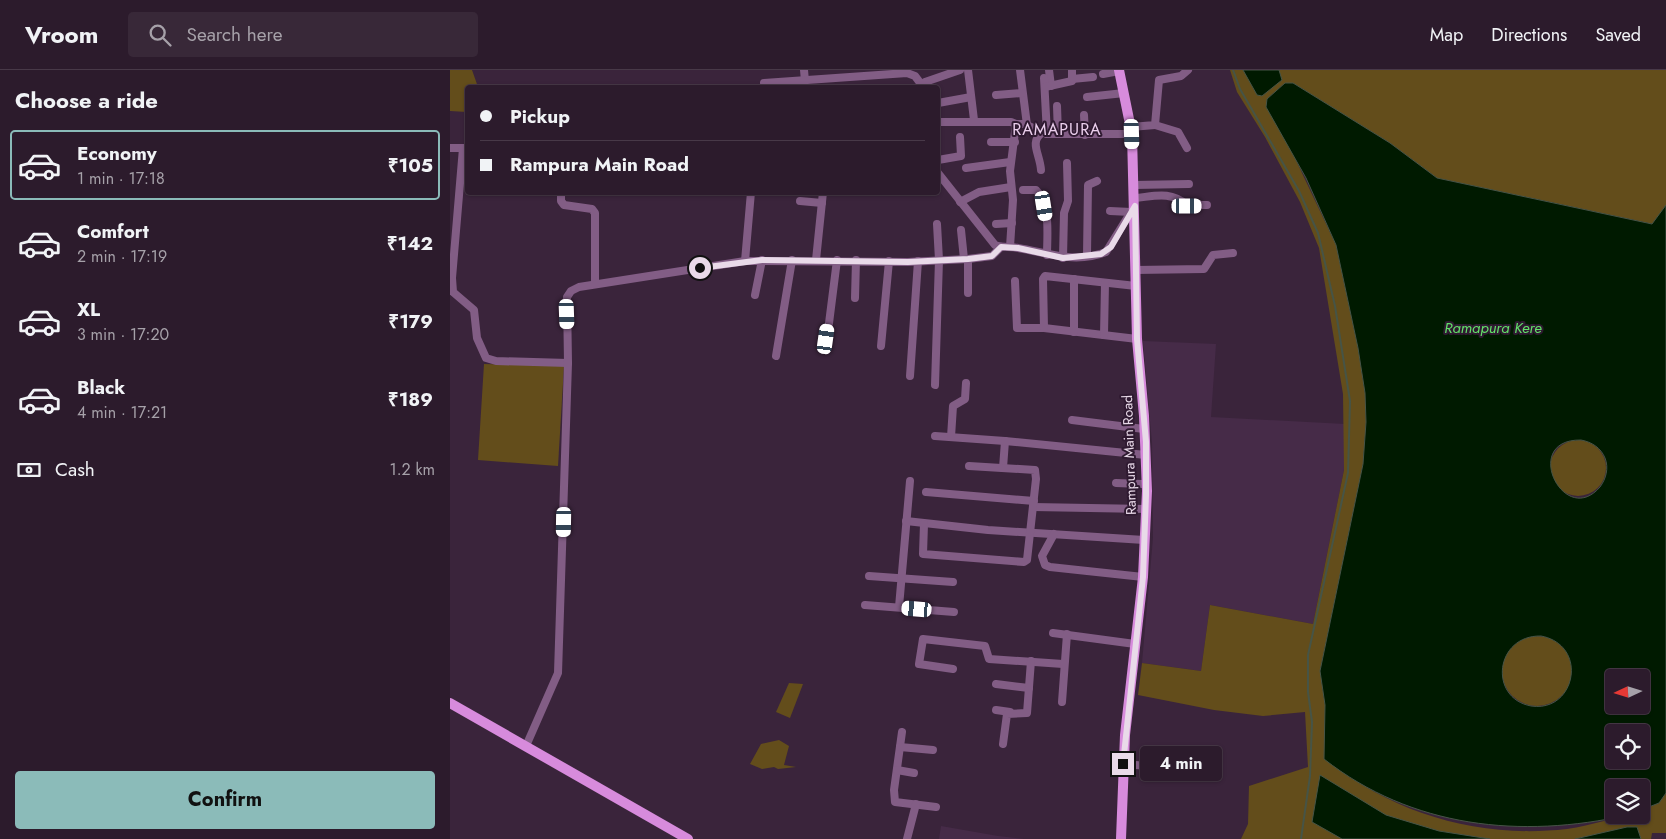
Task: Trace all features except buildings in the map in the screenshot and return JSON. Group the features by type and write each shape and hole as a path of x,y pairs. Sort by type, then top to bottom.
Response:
{"main road":[{"name":"Rampura Main Road","path":"1119,70 1132,131 1137,339 1146,455 1143,577 1123,764 1121,839"},
{"path":"450,703 688,839"}],"street":[{"path":"804,70 805,81"},
{"path":"832,70 832,79"},
{"path":"922,85 960,70"},
{"path":"968,70 974,120"},
{"path":"1020,70 1027,125"},
{"path":"1044,134 1050,70"},
{"path":"1072,70 1072,79"},
{"path":"1103,74 1119,70"},
{"path":"1155,125 1159,80 1180,76 1188,70"},
{"path":"764,83 908,73 915,76 920,85"},
{"path":"1048,86 1070,82 1072,79 1093,77"},
{"path":"1044,78 1048,86"},
{"path":"996,95 1022,93"},
{"path":"1086,97 1124,93"},
{"path":"940,103 971,97"},
{"path":"1057,106 1058,134"},
{"path":"1084,115 1085,134"},
{"path":"940,122 974,120 1011,122 1027,125 1044,134"},
{"path":"1010,247 1012,223 1010,162 1015,142 1016,124"},
{"path":"1041,170 1040,156 1035,142 1036,138 1044,134 1132,131 1155,125 1178,132 1187,148"},
{"path":"940,160 961,156 960,137"},
{"path":"991,142 1015,142"},
{"path":"450,148 465,148 451,277 455,294 474,310 478,338 486,358 496,361 568,363"},
{"path":"966,168 1010,162"},
{"path":"1063,258 1064,213 1068,201 1067,163"},
{"path":"940,176 992,242 1001,247 1010,247 1063,258 1101,254 1111,247 1134,205"},
{"path":"1087,255 1088,184 1097,181"},
{"path":"1134,185 1189,184"},
{"path":"960,202 979,192 1011,187"},
{"path":"1023,190 1036,190 1041,198 1046,221 1047,255"},
{"path":"561,195 561,201 564,205 592,209 595,213 595,284"},
{"path":"746,261 751,195"},
{"path":"816,260 822,195"},
{"path":"1110,211 1170,195 1180,198 1187,206 1207,205"},
{"path":"800,202 822,203"},
{"path":"996,224 1012,223"},
{"path":"935,385 939,260 936,224"},
{"path":"961,230 966,259 968,293"},
{"path":"526,746 558,673 568,363 568,294 578,287 746,261 918,261 966,259 992,256 1001,247"},
{"path":"1136,270 1204,269 1213,255 1233,253"},
{"path":"755,295 762,260"},
{"path":"776,356 792,260"},
{"path":"826,339 837,260"},
{"path":"855,298 856,260"},
{"path":"881,346 889,261"},
{"path":"910,376 918,261"},
{"path":"1044,328 1043,278 1074,279 1136,286"},
{"path":"1074,279 1074,332"},
{"path":"1016,281 1016,328 1044,328 1137,339"},
{"path":"1104,335 1105,283"},
{"path":"951,437 954,406 965,399 966,383"},
{"path":"1072,420 1144,430"},
{"path":"935,436 1146,455"},
{"path":"1003,468 1005,441"},
{"path":"924,524 923,554 1024,562 1028,558 1035,470 969,466"},
{"path":"1146,468 1142,468 1142,493 1146,495"},
{"path":"899,607 910,481"},
{"path":"1116,483 1142,484"},
{"path":"926,492 1033,504 1146,509"},
{"path":"906,521 1031,533 1144,540"},
{"path":"1054,534 1042,556 1045,564 1050,567 1143,577"},
{"path":"869,576 953,582"},
{"path":"865,605 954,612"},
{"path":"1053,632 1135,644"},
{"path":"1062,702 1063,664 1067,634"},
{"path":"953,669 919,664 923,639 985,646 989,658 1063,664"},
{"path":"996,710 1027,712 1031,661"},
{"path":"996,684 1029,688"},
{"path":"1003,744 1007,714 1010,712"},
{"path":"902,732 894,790 895,802 936,807"},
{"path":"900,747 933,750"},
{"path":"1123,764 1173,768"},
{"path":"897,770 914,773"},
{"path":"907,839 916,804"}],"shaded area":[{"path":"450,70 472,70 477,85 465,85 465,112 450,111"},
{"path":"1230,70 1666,70 1666,205 1653,224 1437,178 1390,143 1293,83 1285,83 1267,99 1336,245 1358,348 1365,393 1366,422 1363,464 1320,671 1325,705 1325,759 1380,795 1409,808 1470,826 1502,830 1567,829 1605,821 1605,824 1650,824 1650,806 1659,803 1666,793 1666,833 1652,833 1651,839 1241,839 1248,824 1249,786 1308,767 1305,712 1263,716 1214,710 1138,695 1142,663 1201,671 1210,605 1313,624 1344,470 1343,394 1319,248 1300,202 1265,137 1237,92"},
{"path":"1143,341 1216,344 1211,417 1345,424 1344,470 1313,624 1210,605 1201,671 1142,663 1153,538 1152,443"},
{"path":"484,364 564,366 558,466 478,460"},
{"path":"1572,440 1584,440 1594,444 1602,452 1606,468 1602,484 1594,492 1584,496 1572,496 1562,492 1554,484 1550,474 1550,462 1554,452 1562,444"},
{"path":"1537,636 1550,639 1562,646 1569,658 1572,671 1569,684 1562,696 1550,703 1537,706 1524,703 1512,696 1505,684 1502,671 1505,658 1512,646 1524,639"},
{"path":"789,683 803,684 790,718 776,712"},
{"path":"779,740 789,746 784,765 796,767 762,769 750,764 761,744"},
{"path":"941,826 998,836 1024,839 939,839"}],"water":[{"path":"1243,70 1279,70 1282,80 1262,96 1257,95"},
{"name":"Ramapura Kere","path":"1285,83 1293,83 1390,143 1437,178 1652,224 1666,205 1666,793 1659,803 1650,806 1650,779 1605,779 1605,819 1548,826 1508,826 1469,822 1431,813 1394,800 1358,782 1324,759 1325,705 1320,671 1363,464 1366,422 1365,393 1358,348 1336,245 1306,178 1266,107 1267,99","holes":["1581,440 1599,448 1605,458 1607,469 1600,487 1586,497 1573,497 1562,490 1554,479 1551,466 1553,453 1563,443","1541,636 1556,642 1566,652 1571,664 1571,677 1567,689 1558,699 1546,705 1531,706 1517,701 1508,692 1503,680 1503,668 1506,656 1514,645 1526,638"]},
{"path":"1320,775 1386,815 1439,831 1490,839 1342,839 1312,822"},
{"path":"1627,827 1637,827 1641,839 1575,839"}],"waterway":[{"path":"1233,70 1240,89 1299,191 1318,233 1335,306 1350,401 1348,473 1308,655 1308,692 1312,722 1310,776 1301,839"}],"district":[{"name":"RAMAPURA","path":"1057,129"}],"route":[{"path":"700,268 762,260 908,262 968,259 992,256 1001,247 1018,248 1065,258 1101,254 1111,247 1135,206 1137,339 1146,442 1146,495 1143,577 1123,764"}]}
